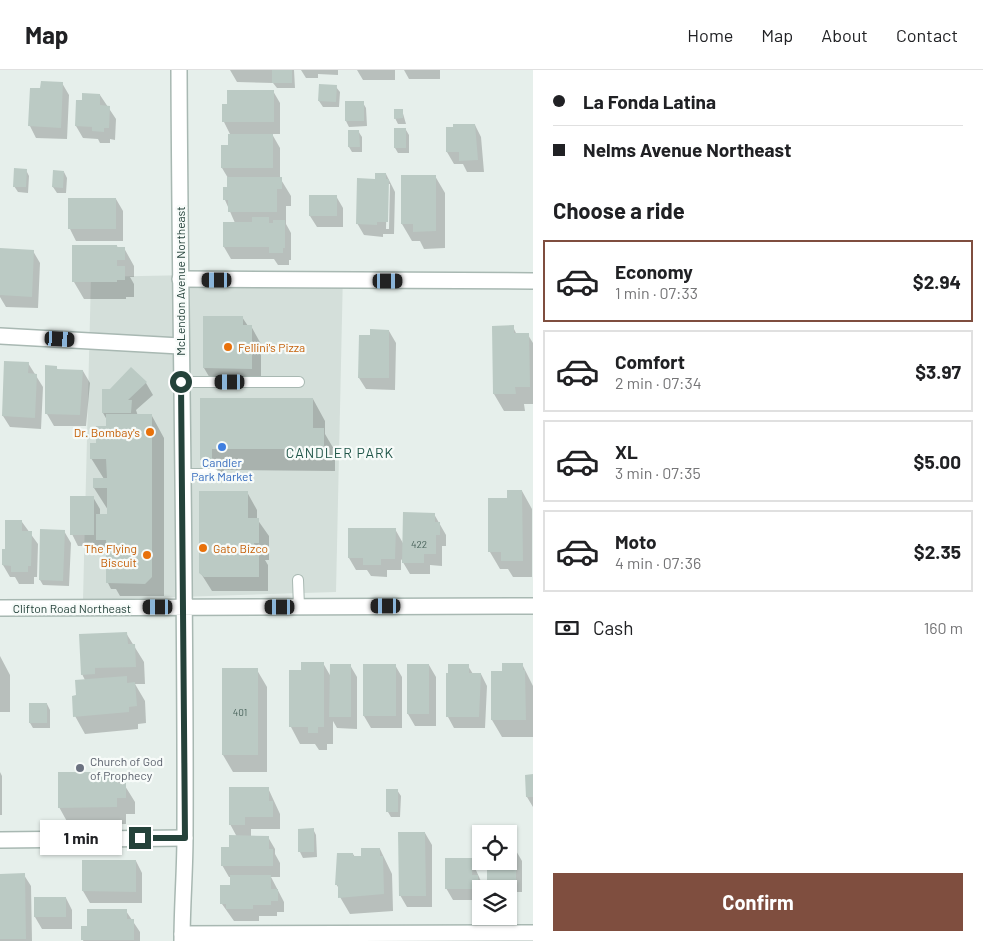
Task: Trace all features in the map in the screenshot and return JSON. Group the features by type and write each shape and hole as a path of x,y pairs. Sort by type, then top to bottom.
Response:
{"street":[{"name":"McLendon Avenue Northeast","path":"179,70 185,838 182,937"},
{"path":"180,279 533,281"},
{"path":"0,336 180,346"},
{"name":"Clifton Road Northeast","path":"0,608 533,606"},
{"path":"0,840 185,838"},
{"path":"182,937 533,934"}],"lane":[{"path":"181,382 299,382"},
{"path":"182,474 214,474"},
{"path":"298,580 299,606"}],"shaded area":[{"path":"343,272 336,592 83,600 91,277"}],"building":[{"path":"272,70 292,70 292,83 272,83"},
{"path":"41,81 63,82 61,128 28,126 30,88 40,88"},
{"path":"319,84 337,85 336,102 318,101"},
{"path":"227,90 274,90 274,122 222,122 222,104 227,104"},
{"path":"82,93 100,94 100,105 110,106 109,128 104,128 104,132 92,131 92,127 75,126 76,100 82,100"},
{"path":"345,101 364,101 364,121 345,121"},
{"path":"394,109 403,109 403,118 394,119"},
{"path":"453,124 475,124 478,160 459,161 459,152 446,152 446,127 453,127"},
{"path":"394,128 406,128 406,148 394,148"},
{"path":"348,130 359,130 360,147 348,147"},
{"path":"228,134 273,134 273,168 221,168 221,145 228,145"},
{"path":"14,168 27,169 26,187 13,187"},
{"path":"53,170 64,171 63,188 52,187"},
{"path":"375,173 386,173 386,179 389,179 388,222 377,222 377,225 356,224 357,178 375,179"},
{"path":"401,175 436,175 436,231 413,232 413,224 401,224"},
{"path":"227,177 282,177 282,189 277,189 277,212 228,212 228,200 223,200 223,187 227,187"},
{"path":"309,195 337,195 337,216 309,216"},
{"path":"68,198 116,198 116,229 68,229"},
{"path":"252,217 269,217 269,223 273,223 273,220 285,220 285,248 283,248 283,253 269,253 269,247 223,247 223,222 252,222"},
{"path":"72,245 117,245 117,247 125,247 125,260 117,260 117,266 125,266 125,280 117,280 117,282 72,282"},
{"path":"0,248 34,250 32,297 0,295"},
{"name":"Fellini's Pizza","path":"203,316 243,316 243,325 252,325 252,369 203,368"},
{"path":"514,325 514,333 529,333 530,387 515,387 516,394 493,394 492,326"},
{"path":"370,329 389,330 389,378 358,378 359,335 370,335"},
{"path":"4,361 29,362 28,373 37,374 35,418 2,416"},
{"path":"45,365 57,366 57,369 83,370 80,415 45,414"},
{"path":"131,367 147,382 128,400 132,400 131,413 102,413 102,389 110,389"},
{"path":"200,398 313,398 313,428 324,428 324,449 212,449 212,460 200,460"},
{"path":"106,414 152,414 152,577 145,584 106,583 106,540 96,540 96,514 107,514 107,488 93,488 93,478 107,478 106,459 90,459 90,443 96,443 96,426 106,426"},
{"path":"507,490 522,490 523,561 501,561 501,552 488,552 488,498 507,498"},
{"path":"199,491 248,491 248,518 259,518 259,543 254,543 254,546 259,546 259,577 204,577 199,573"},
{"path":"70,496 94,496 94,535 70,535"},
{"path":"403,512 435,513 435,522 440,522 440,535 436,535 436,554 424,554 424,563 402,563"},
{"path":"5,520 22,520 22,531 32,531 31,566 28,566 28,572 11,572 11,566 2,565 2,549 5,549"},
{"path":"348,528 396,528 395,559 381,559 381,565 363,565 363,558 348,558"},
{"path":"40,529 65,530 63,581 39,580"},
{"path":"127,632 128,644 135,644 136,667 95,668 95,674 81,675 79,634"},
{"path":"301,662 324,662 324,727 318,727 318,733 308,733 308,727 289,727 289,670 301,670"},
{"path":"502,663 523,663 523,670 525,670 526,720 491,720 491,671 502,671"},
{"path":"330,664 351,664 351,717 329,717"},
{"path":"363,664 396,664 396,716 363,716"},
{"path":"407,664 429,664 429,714 407,714"},
{"path":"448,664 469,664 469,673 481,673 479,717 446,717 446,673 448,673"},
{"path":"222,668 258,668 258,755 222,755"},
{"path":"127,676 127,683 135,682 137,706 129,707 129,712 73,717 72,696 76,695 75,680"},
{"path":"29,703 47,703 47,723 29,723"},
{"path":"58,772 118,772 118,783 126,783 126,798 117,798 117,807 58,808"},
{"path":"533,774 533,797 526,797 525,775"},
{"path":"229,787 269,787 269,801 273,801 273,817 245,817 245,825 229,825"},
{"path":"386,789 398,789 398,812 386,812"},
{"path":"314,828 314,852 298,852 298,829"},
{"path":"398,832 425,832 426,896 399,896"},
{"path":"229,835 269,836 269,849 273,849 273,866 221,866 221,847 229,847"},
{"path":"361,848 380,848 380,856 383,856 384,894 338,898 338,885 335,885 337,853 353,853 353,856 361,856"},
{"path":"445,858 472,858 472,875 478,875 478,880 472,880 472,889 445,889"},
{"path":"82,860 136,860 136,892 82,891"},
{"path":"487,870 516,870 516,880 487,880"},
{"path":"25,873 26,939 0,939 0,874"},
{"path":"230,875 271,875 271,889 278,889 278,901 271,901 271,905 253,905 253,909 226,909 226,904 220,904 220,885 230,885"},
{"path":"34,897 66,897 66,917 34,917"},
{"path":"87,909 127,909 127,919 134,919 134,940 81,940 81,926 87,926"}],"place":[{"name":"Fellini's Pizza","path":"228,347"},
{"name":"Dr. Bombay's","path":"150,432"},
{"name":"Candler Park Market","path":"222,447"},
{"name":"Gato Bizco","path":"203,548"},
{"name":"The Flying Biscuit","path":"147,555"},
{"name":"Church of God of Prophecy","path":"80,768"}],"district":[{"name":"CANDLER PARK","path":"340,452"}],"route":[{"path":"140,838 185,838 181,382"}]}
